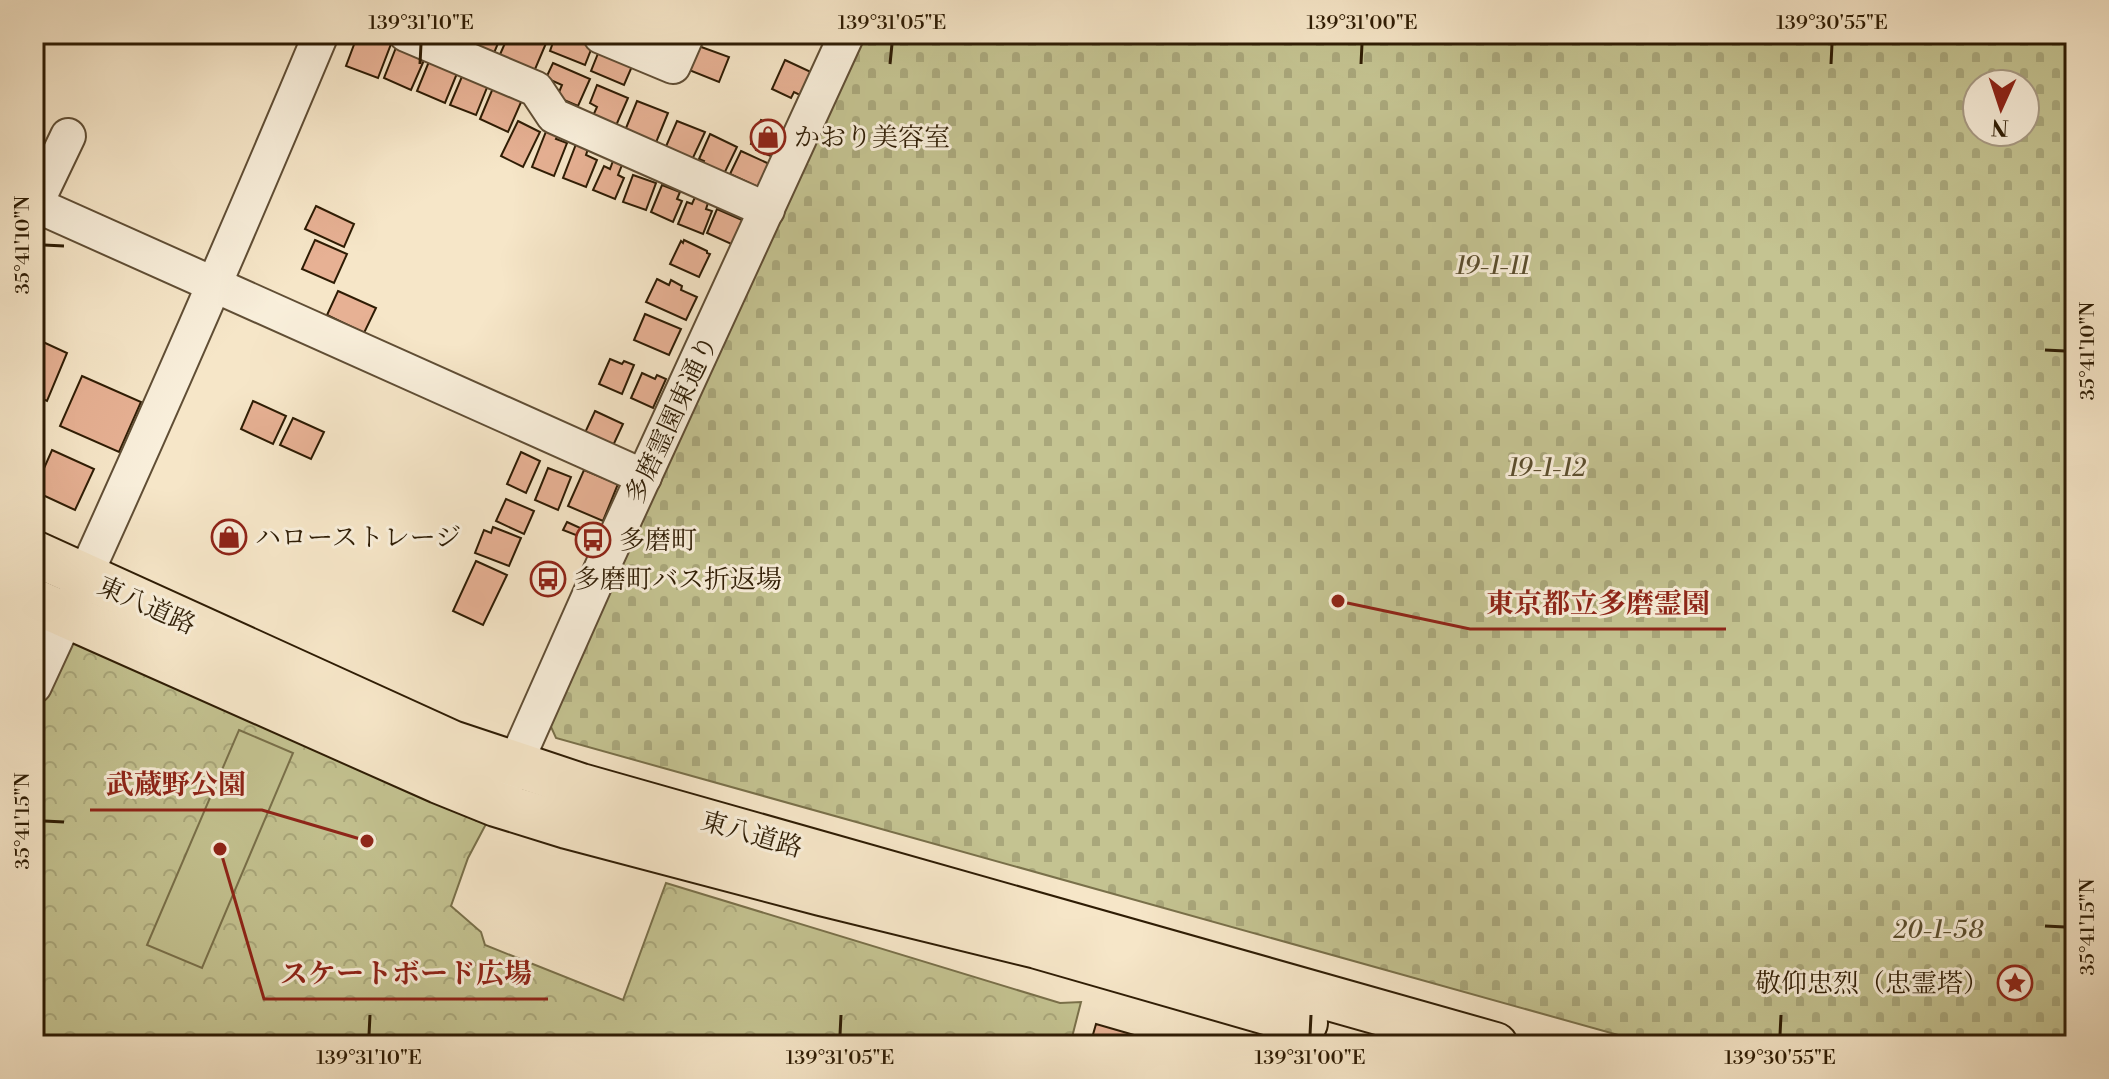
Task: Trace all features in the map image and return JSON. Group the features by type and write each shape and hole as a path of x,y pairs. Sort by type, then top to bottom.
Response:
{"main road":[{"name":"東八道路","path":"34,553 452,743 515,766 1495,1045"},
{"name":"東八道路","path":"50,608 496,804 567,826 806,889 1037,946 1384,1045"}],"street":[{"path":"34,686 50,608 85,577 321,34"},
{"path":"406,34 536,89 554,116 767,210"},
{"path":"602,34 673,66 687,34"},
{"name":"多磨霊園東通り","path":"496,804 847,34"},
{"path":"68,136 35,205 644,477"}],"green space":[{"path":"858,34 2075,34 2075,1045 1654,1045 556,738 547,718"},
{"path":"74,625 486,808 486,824 468,858 451,906 481,932 485,945 623,1000 666,883 1060,1003 1081,1002 1070,1045 34,1045 34,702"},
{"path":"239,730 293,753 202,968 147,945"}],"building":[{"path":"358,34 391,44 378,78 346,66"},
{"path":"467,34 502,34 491,60 461,48"},
{"path":"509,34 529,34 547,41 533,74 498,59"},
{"path":"556,34 572,34 594,42 585,65 550,51"},
{"path":"693,44 729,57 719,82 684,68"},
{"path":"397,45 425,58 411,90 384,78"},
{"path":"599,51 636,57 624,85 591,71"},
{"path":"430,59 458,71 445,103 417,91"},
{"path":"785,60 813,73 802,96 794,92 791,98 772,89"},
{"path":"553,63 590,79 578,106 557,97 562,85 546,78"},
{"path":"463,74 488,85 476,115 450,105"},
{"path":"597,85 628,98 615,128 592,118 597,107 590,103"},
{"path":"493,88 522,100 508,132 480,119"},
{"path":"637,101 668,113 655,145 624,133"},
{"name":"かおり美容室","path":"761,120 785,130 773,157 756,150 757,146 751,144"},
{"path":"518,121 540,132 523,167 501,156"},
{"path":"677,121 705,132 691,162 664,151"},
{"path":"547,129 559,133 556,139 567,143 554,176 532,167"},
{"path":"710,134 737,147 723,176 702,166 704,161 699,159"},
{"path":"578,139 590,143 586,155 597,160 586,187 563,178"},
{"path":"741,151 776,167 760,188 730,174"},
{"path":"613,161 622,165 618,175 624,178 615,199 593,190 604,166 610,169"},
{"path":"633,175 656,183 646,210 623,202"},
{"path":"662,185 680,192 677,199 682,201 673,222 651,212"},
{"path":"695,197 708,203 706,209 712,211 703,234 678,224 687,202 692,204"},
{"path":"316,206 354,224 344,247 305,229"},
{"path":"717,209 749,223 738,247 707,233"},
{"path":"315,240 347,254 334,283 302,269"},
{"path":"684,240 710,254 699,277 670,264"},
{"path":"657,279 669,285 671,280 682,286 681,290 697,297 686,320 646,302"},
{"path":"338,291 376,308 364,333 327,315"},
{"path":"645,314 681,329 669,355 634,340"},
{"path":"43,342 67,353 47,401 34,395 34,362"},
{"path":"610,359 634,365 622,394 599,384"},
{"path":"642,373 655,379 657,375 666,379 653,408 631,398"},
{"path":"82,376 141,402 119,452 60,426"},
{"path":"253,401 286,416 273,444 241,429"},
{"path":"595,411 623,424 611,450 583,437"},
{"path":"293,418 324,432 311,459 280,445"},
{"path":"52,450 94,469 75,510 34,491"},
{"path":"521,452 540,461 526,493 507,484"},
{"path":"548,468 571,477 558,510 535,500"},
{"path":"584,470 618,484 603,521 568,506"},
{"path":"506,499 534,511 524,534 496,521"},
{"path":"567,522 589,532 586,539 563,530"},
{"path":"493,527 521,538 509,566 475,553 484,530 491,533"},
{"path":"476,561 507,575 483,625 453,611"},
{"path":"1096,1024 1162,1043 1162,1045 1090,1045"}],"place":[{"name":"かおり美容室","path":"768,137"},
{"name":"ハローストレージ","path":"229,537"},
{"name":"多磨町","path":"593,540"},
{"name":"多磨町バス折返場","path":"548,579"},
{"name":"東京都立多磨霊園","path":"1338,601"},
{"name":"武蔵野公園","path":"367,841"},
{"name":"スケートボード広場","path":"220,849"},
{"name":"敬仰忠烈（忠霊塔）","path":"2015,983"}],"park label":[{"name":"19-1-11","path":"1492,265"},
{"name":"19-1-12","path":"1547,467"},
{"name":"20-1-58","path":"1938,929"}]}
